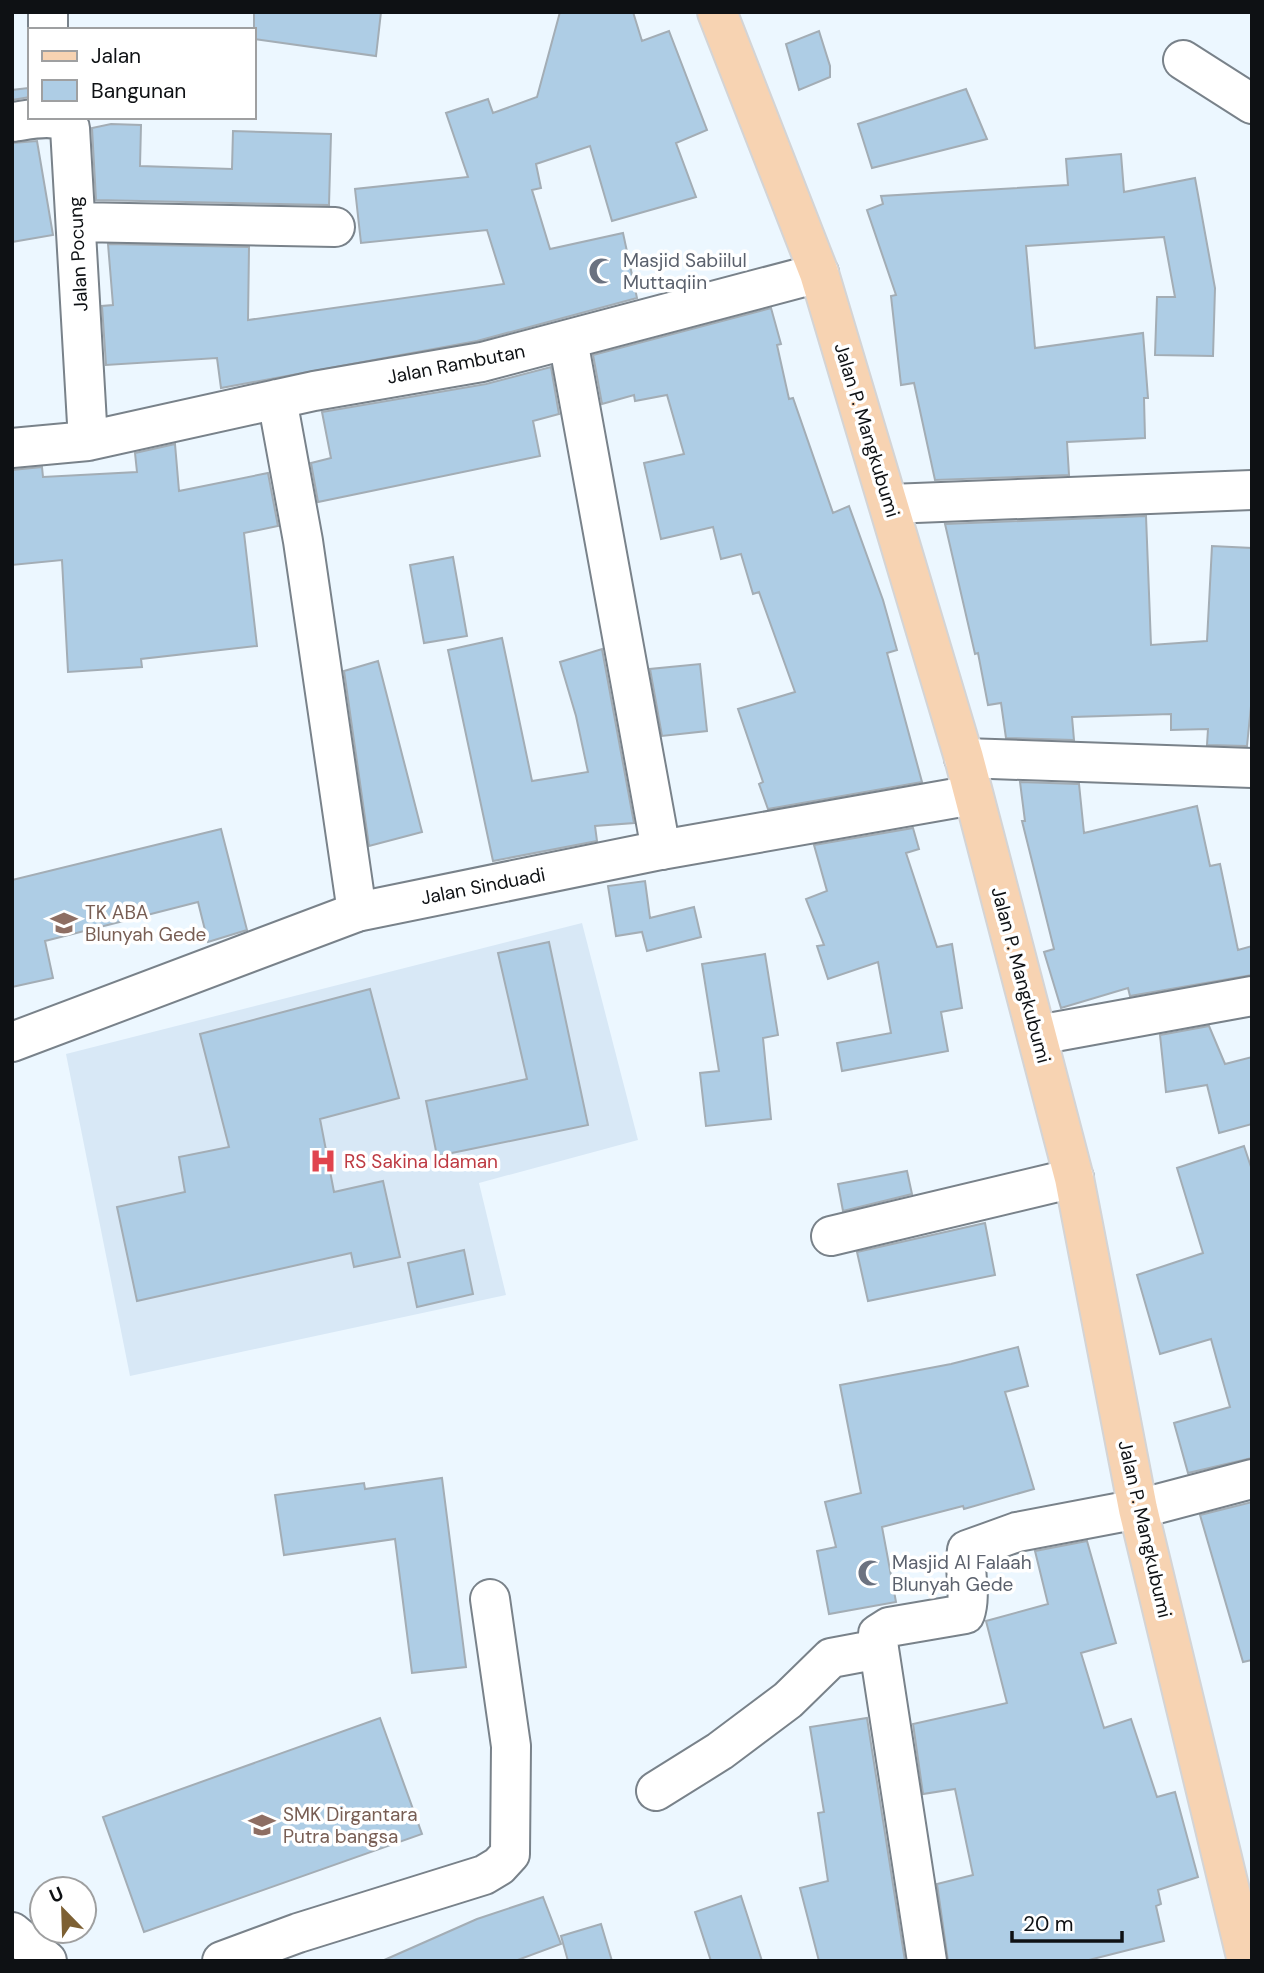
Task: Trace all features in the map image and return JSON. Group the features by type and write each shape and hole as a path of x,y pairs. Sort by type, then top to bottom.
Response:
{"main road":[{"name":"Jalan P. Mangkubumi","path":"717,12 820,273 964,758 1074,1178 1138,1509 1247,1961"}],"street":[{"path":"1184,60 1252,104"},
{"name":"Jalan Pocung","path":"12,122 41,119"},
{"name":"Jalan Pocung","path":"54,119 66,123 70,128 88,440"},
{"path":"77,222 335,227"},
{"name":"Jalan Rambutan","path":"12,448 88,440 276,399 482,362 820,273"},
{"path":"568,340 661,850"},
{"path":"276,399 303,541 357,912"},
{"path":"890,504 1252,490"},
{"path":"964,758 1252,768"},
{"name":"Jalan Sinduadi","path":"12,1042 357,912 661,850 972,795"},
{"path":"1038,1035 1252,996"},
{"path":"831,1236 1074,1178"},
{"path":"927,1961 878,1634 889,1627 965,1614 969,1603 964,1564 967,1550 1017,1532 1138,1509 1252,1479"},
{"path":"222,1961 484,1875 506,1860 510,1854 511,1746 491,1599"},
{"path":"656,1791 720,1751 788,1700 831,1658 879,1649"},
{"path":"12,1932 47,1961"}],"shaded area":[{"name":"RS Sakina Idaman","path":"582,923 638,1140 479,1183 506,1295 130,1376 66,1054"}],"building":[{"path":"254,12 381,12 376,56 256,39"},
{"path":"560,12 633,12 642,41 669,31 707,130 676,143 696,197 612,221 590,146 536,164 541,188 532,190 550,249 623,233 637,298 477,341 221,388 217,358 106,365 102,306 113,305 108,244 249,247 248,320 504,284 487,230 361,243 355,189 468,177 446,113 488,99 493,113 537,97"},
{"path":"819,31 830,66 830,77 799,90 786,44"},
{"path":"28,88 28,97 12,100 12,90"},
{"path":"966,89 987,139 872,168 858,124"},
{"path":"111,124 141,125 140,166 232,169 233,131 331,134 329,205 96,200 92,128"},
{"path":"37,141 53,235 12,242 12,143"},
{"path":"1121,154 1124,192 1195,178 1215,288 1213,356 1155,355 1157,297 1175,297 1164,237 1026,246 1035,348 1143,333 1148,398 1144,398 1145,438 1067,442 1069,475 935,480 914,383 901,385 891,296 896,295 867,210 883,204 881,196 1068,185 1066,159"},
{"path":"771,308 781,344 777,345 789,399 793,398 833,513 849,506 883,600 897,650 887,653 922,782 768,809 759,784 763,782 738,709 795,692 759,592 753,594 741,554 721,559 713,527 661,539 644,463 684,454 667,395 635,401 634,395 602,404 593,355"},
{"path":"551,367 559,414 533,421 540,456 318,502 311,463 331,458 322,412 486,384"},
{"path":"175,444 179,491 268,473 278,526 244,533 257,646 141,659 142,667 68,672 62,560 12,565 12,470 42,467 43,477 137,472 135,453"},
{"path":"1146,516 1151,645 1207,641 1212,546 1252,548 1252,696 1247,746 1207,745 1208,729 1171,730 1171,714 1072,717 1074,740 1006,738 1001,703 988,705 978,653 975,654 945,524"},
{"path":"453,557 467,636 424,643 410,565"},
{"path":"502,638 532,781 588,772 576,716 560,662 602,649 634,823 595,826 597,841 493,861 448,650"},
{"path":"378,661 422,832 369,846 344,671"},
{"path":"700,664 707,731 662,736 650,669"},
{"path":"1020,782 1079,784 1084,833 1197,806 1210,866 1220,864 1238,950 1252,946 1252,975 1130,996 1128,988 1061,1008 1044,952 1054,949 1022,821 1025,821"},
{"path":"913,828 919,849 906,853 937,947 952,944 962,1008 941,1012 948,1051 842,1071 837,1043 891,1033 878,962 828,979 817,946 824,945 806,899 827,891 814,845"},
{"name":"TK ABA Blunyah Gede","path":"221,829 247,930 208,942 198,902 45,941 53,978 12,987 12,880"},
{"path":"645,881 650,918 694,907 701,937 647,951 642,932 616,936 608,886"},
{"path":"549,942 588,1125 437,1156 426,1101 527,1079 498,953"},
{"path":"765,954 778,1035 763,1038 771,1119 706,1126 700,1073 719,1071 702,964"},
{"path":"370,989 399,1098 320,1119 334,1192 383,1181 400,1257 354,1267 351,1253 137,1301 117,1207 185,1192 179,1157 229,1147 200,1034"},
{"path":"1209,1026 1225,1064 1252,1057 1252,1124 1219,1133 1207,1085 1166,1092 1160,1035"},
{"path":"1244,1146 1252,1170 1252,1458 1188,1473 1174,1423 1230,1407 1211,1339 1160,1354 1137,1275 1203,1253 1177,1168"},
{"path":"907,1171 912,1194 843,1211 838,1184"},
{"path":"985,1223 995,1275 868,1301 857,1252"},
{"path":"464,1250 473,1294 417,1307 408,1263"},
{"path":"1018,1347 1028,1386 1005,1392 1034,1489 964,1509 963,1506 882,1527 896,1602 829,1614 817,1551 836,1547 825,1502 861,1493 840,1385 951,1364"},
{"path":"442,1478 466,1667 412,1673 395,1539 284,1555 275,1495 364,1483 365,1489"},
{"path":"1252,1502 1252,1660 1243,1662 1200,1515"},
{"path":"1087,1541 1116,1643 1081,1653 1104,1728 1131,1719 1157,1797 1175,1792 1198,1877 1158,1890 1161,1904 1156,1906 1164,1941 1085,1961 948,1961 937,1884 973,1875 955,1789 923,1794 913,1724 1007,1703 986,1621 1048,1604 1035,1551"},
{"name":"SMK Dirgantara Putra bangsa","path":"380,1718 422,1834 144,1932 103,1817"},
{"path":"867,1718 905,1961 819,1961 800,1888 828,1881 818,1813 824,1812 810,1727"},
{"path":"741,1896 762,1961 711,1961 695,1912"},
{"path":"543,1897 561,1944 515,1961 382,1961 477,1919"},
{"path":"601,1924 612,1961 568,1961 561,1936"}],"place":[{"name":"Masjid Sabiilul Muttaqiin","path":"602,271"},
{"name":"TK ABA Blunyah Gede","path":"64,923"},
{"name":"RS Sakina Idaman","path":"323,1161"},
{"name":"Masjid Al Falaah Blunyah Gede","path":"871,1573"},
{"name":"SMK Dirgantara Putra bangsa","path":"262,1825"}]}
